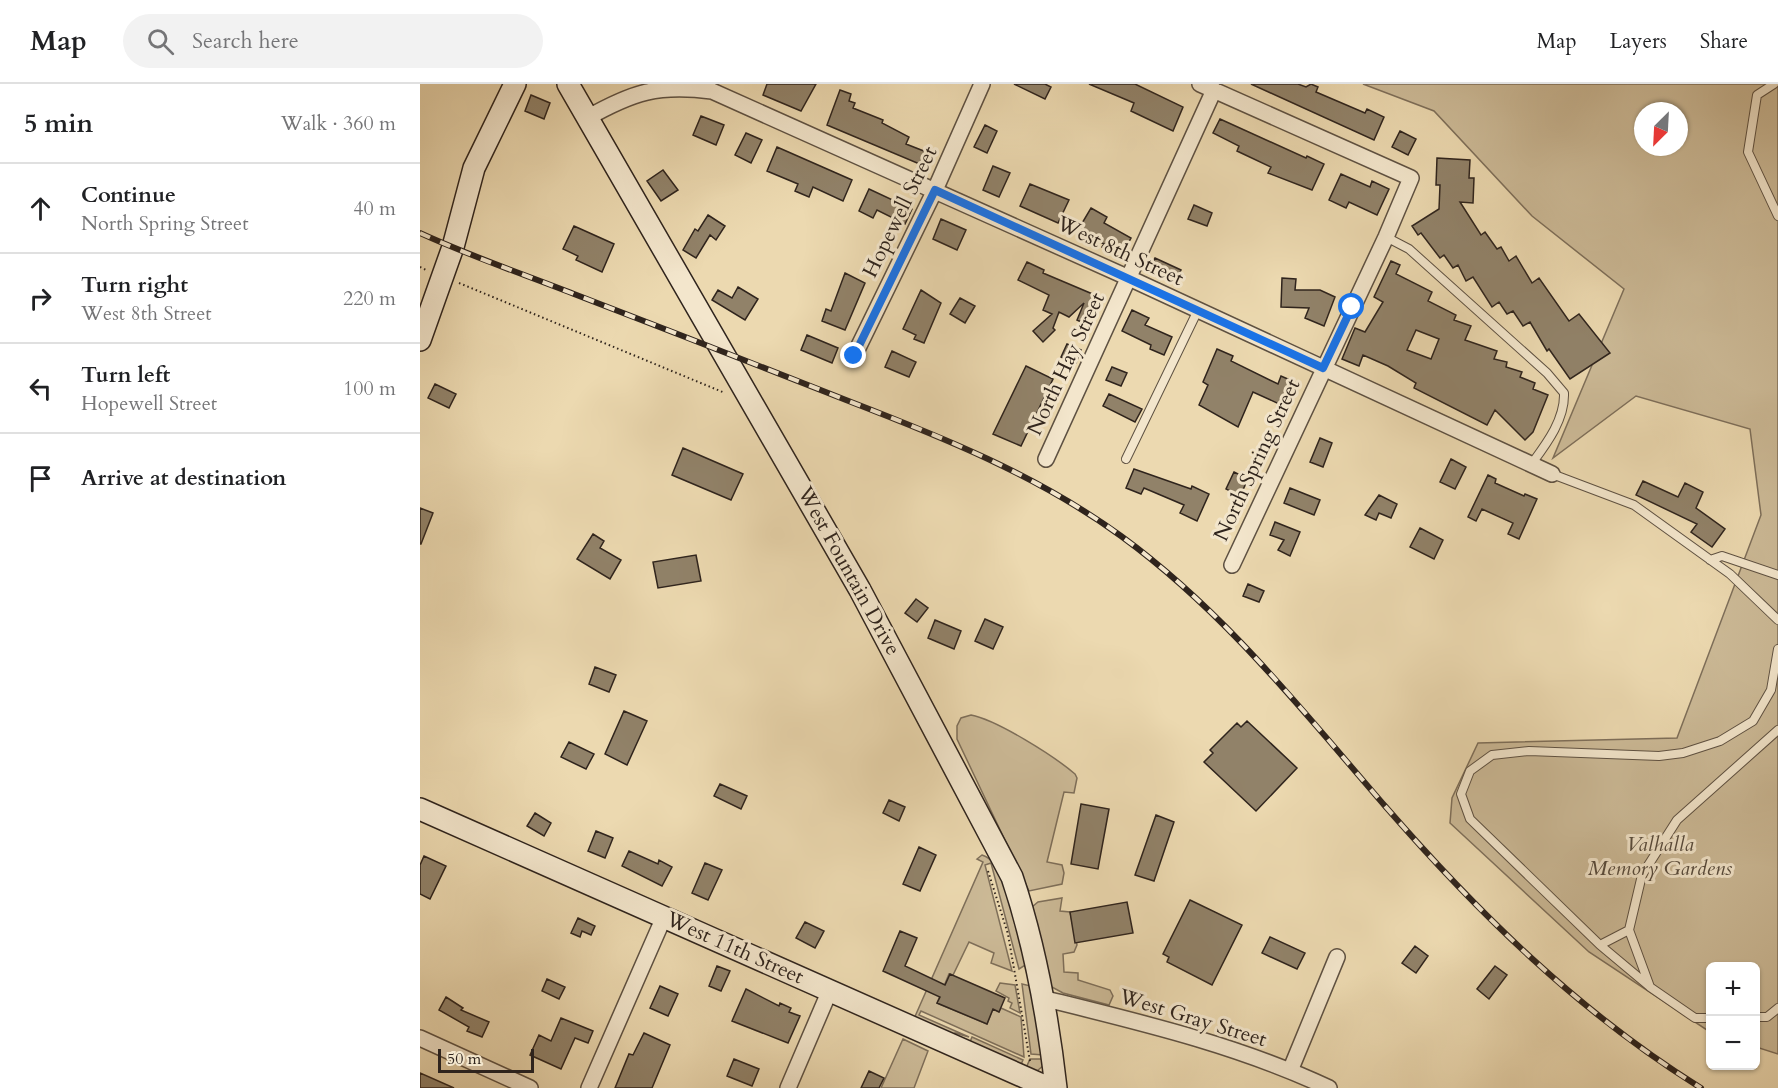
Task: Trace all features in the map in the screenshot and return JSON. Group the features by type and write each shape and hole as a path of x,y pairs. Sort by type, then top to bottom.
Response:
{"street":[{"path":"420,340 453,247 474,168 515,84"},
{"name":"West Fountain Drive","path":"568,84 816,512 965,784 1012,877 1028,927 1056,1088"},
{"name":"West 8th Street","path":"587,118 633,93 665,84 712,91 1533,462 1552,474"},
{"name":"Hopewell Street","path":"854,356 935,190 978,85"},
{"name":"North Spring Street","path":"1207,87 1411,178 1386,237 1233,565"},
{"name":"North Hay Street","path":"1046,459 1129,278 1207,87"},
{"name":"West 11th Street","path":"420,808 1049,1088"},
{"path":"589,1088 664,917"},
{"path":"1290,1071 1337,957"},
{"path":"788,1088 830,990"},
{"name":"West Gray Street","path":"1042,998 1196,1039 1290,1071 1329,1088"},
{"path":"420,1038 530,1088"}],"lane":[{"path":"1774,84 1757,94 1748,152 1778,216"},
{"path":"1386,237 1409,249 1547,373 1564,393 1563,408 1550,439 1533,462"},
{"path":"1126,459 1198,310"},
{"path":"1552,474 1634,505 1730,574 1778,620"},
{"path":"1710,560 1722,556 1778,575"},
{"path":"1706,1018 1695,1018 1650,987 1600,945 1470,819 1461,795 1470,771 1492,755 1529,751 1659,756 1702,748 1753,722 1771,690 1778,649"},
{"path":"1650,987 1629,930 1642,875 1677,820 1778,730"},
{"path":"1600,945 1629,930"},
{"path":"1760,1017 1767,1017 1778,1008"}],"path":[{"path":"451,280 726,393"},
{"path":"987,867 1008,934 1030,1060"}],"green space":[{"name":"Valhalla Memory Gardens","path":"1363,84 1778,84 1778,1054 1760,1048 1760,962 1706,962 1706,1029 1589,952 1450,823 1452,798 1478,743 1677,738 1761,515 1750,429 1636,396 1553,458 1624,289 1532,216 1434,111"},
{"path":"971,715 995,724 1025,740 1075,774 1077,778 1074,793 1064,792 1047,862 1062,865 1064,873 1062,884 1029,891 957,739 957,726 961,718"},
{"path":"982,855 992,861 1007,886 1027,964 1019,969 991,863 985,865 1012,971 991,963 994,953 969,942 953,975 949,974 937,1003 987,1024 993,1009 999,1012 1001,1008 1021,1017 1024,1057 921,1011 919,1015 969,1037 955,1033 953,1038 913,1021 983,862 977,859"},
{"path":"1062,898 1060,911 1070,912 1077,945 1074,952 1063,954 1064,972 1078,973 1078,980 1110,990 1113,996 1109,1005 1063,993 1050,986 1032,907 1038,902"},
{"path":"1000,983 1015,985 1020,1013 1010,1008 1012,1003 1008,1001 1009,998 996,991"},
{"path":"1022,984 1031,986 1043,1055 1031,1054"},
{"path":"972,1037 1023,1060 1020,1067 970,1042"},
{"path":"903,1039 928,1051 914,1088 881,1088"},
{"path":"1030,1059 1044,1059 1044,1065 1037,1071 1026,1068"}],"building":[{"path":"767,84 816,84 801,111 763,95"},
{"path":"1014,84 1045,84 1051,87 1045,99"},
{"path":"1089,84 1135,84 1183,107 1173,131 1131,111 1134,103"},
{"path":"1251,84 1298,84 1306,87 1311,84 1318,87 1316,92 1365,113 1367,109 1384,117 1374,140"},
{"path":"840,90 851,94 849,101 855,103 853,108 883,120 882,123 909,137 906,144 934,155 929,168 827,125"},
{"path":"531,95 550,103 544,119 525,111"},
{"path":"701,116 724,125 716,145 693,135"},
{"path":"1220,119 1324,164 1312,190 1268,173 1271,167 1237,151 1239,146 1213,133"},
{"path":"985,125 997,131 987,153 974,147"},
{"path":"1400,131 1416,139 1408,155 1392,147"},
{"path":"746,133 762,140 751,163 735,155"},
{"path":"777,147 852,180 843,201 813,187 809,197 795,191 798,184 767,171"},
{"path":"1437,158 1470,160 1469,178 1474,178 1473,203 1460,202 1481,235 1485,232 1497,249 1501,247 1509,261 1516,256 1532,283 1539,278 1569,321 1579,314 1610,353 1570,379 1549,349 1547,351 1530,322 1523,326 1513,311 1507,314 1499,302 1492,307 1473,277 1466,281 1458,265 1453,268 1444,255 1440,258 1421,233 1418,235 1412,226 1439,209 1440,185 1436,185"},
{"path":"993,166 1010,173 999,197 983,190"},
{"path":"663,170 678,190 661,201 647,181"},
{"path":"1341,174 1370,187 1372,181 1389,189 1377,215 1349,202 1346,208 1329,200"},
{"path":"1030,184 1069,200 1058,223 1020,206"},
{"path":"869,189 912,209 905,224 877,210 873,218 859,211"},
{"path":"1194,205 1212,213 1207,226 1188,219"},
{"path":"1091,208 1107,217 1104,223 1131,238 1120,258 1102,247 1104,244 1078,230"},
{"path":"708,215 725,226 716,240 710,235 696,258 683,250 695,229 698,231"},
{"path":"941,219 966,230 957,250 933,239"},
{"path":"574,226 614,244 602,272 576,260 578,256 563,249"},
{"path":"1155,258 1181,270 1176,283 1149,270"},
{"path":"1391,261 1400,265 1396,274 1432,292 1428,301 1456,315 1454,320 1471,326 1465,340 1497,351 1494,359 1507,362 1506,367 1522,372 1520,377 1535,383 1533,389 1548,395 1533,432 1525,440 1495,410 1487,425 1414,388 1416,383 1388,366 1363,355 1359,366 1342,359 1355,328 1365,332 1383,302 1374,297","holes":["1416,330 1439,339 1431,359 1407,350"]},
{"path":"1027,262 1044,270 1043,273 1102,298 1090,326 1077,320 1084,303 1069,317 1059,312 1053,328 1055,330 1043,342 1033,331 1052,314 1043,310 1049,295 1018,280"},
{"path":"845,273 865,283 845,330 822,321 826,309 831,311"},
{"path":"1282,278 1296,279 1295,290 1320,290 1335,297 1324,326 1305,318 1309,308 1281,307"},
{"path":"738,287 758,299 745,320 712,300 718,290 732,298"},
{"path":"921,290 941,303 924,343 914,339 916,335 903,329"},
{"path":"960,298 975,306 965,323 950,314"},
{"path":"1132,310 1149,318 1145,325 1172,337 1164,355 1150,349 1151,345 1122,331"},
{"path":"807,335 838,348 832,363 801,350"},
{"path":"1067,344 1081,350 1076,363 1061,357"},
{"path":"1217,349 1233,356 1231,361 1278,384 1281,376 1299,384 1288,408 1253,392 1238,427 1199,405 1208,385 1203,382"},
{"path":"892,351 916,362 909,377 885,367"},
{"path":"1026,366 1053,379 1021,446 993,434"},
{"path":"1112,367 1127,373 1121,386 1106,380"},
{"path":"435,384 456,394 449,408 428,398"},
{"path":"1109,394 1142,409 1135,422 1103,406"},
{"path":"1320,438 1332,443 1323,467 1310,462"},
{"path":"683,448 743,474 731,500 672,475"},
{"path":"1451,459 1466,467 1455,489 1440,482"},
{"path":"1134,469 1191,489 1192,486 1209,494 1197,521 1180,513 1184,505 1144,488 1141,494 1126,488"},
{"path":"1234,472 1248,479 1240,496 1226,489"},
{"path":"1488,475 1496,479 1495,483 1524,496 1525,494 1537,499 1519,539 1508,534 1513,523 1482,509 1476,521 1468,517"},
{"path":"1643,481 1678,497 1685,483 1703,492 1696,508 1725,529 1712,547 1691,532 1697,524 1636,495"},
{"path":"1290,488 1320,500 1314,515 1284,503"},
{"path":"1379,495 1397,504 1391,518 1379,513 1376,520 1365,515"},
{"path":"420,508 433,513 421,544 420,544"},
{"path":"1275,522 1300,532 1290,556 1278,550 1284,540 1270,535"},
{"path":"1420,528 1443,540 1434,559 1410,547"},
{"path":"593,534 604,541 600,548 621,560 610,579 577,559"},
{"path":"696,555 701,581 658,588 653,562"},
{"path":"1248,584 1264,591 1259,602 1243,596"},
{"path":"916,599 928,608 917,622 905,613"},
{"path":"985,619 1003,627 993,649 975,641"},
{"path":"935,620 961,631 954,649 928,638"},
{"path":"595,667 616,675 609,692 589,684"},
{"path":"624,711 647,721 627,765 605,754"},
{"path":"1247,721 1297,768 1256,811 1204,762 1213,753 1210,750 1237,723 1241,727"},
{"path":"569,742 594,754 586,769 561,757"},
{"path":"720,784 747,796 741,809 714,796"},
{"path":"889,800 905,807 899,821 883,813"},
{"path":"1081,804 1109,809 1098,869 1071,864"},
{"path":"535,813 551,823 544,836 527,826"},
{"path":"1156,815 1174,822 1154,881 1135,875"},
{"path":"596,831 613,838 605,858 588,851"},
{"path":"919,847 936,855 920,891 903,884"},
{"path":"629,851 658,864 659,860 672,867 662,886 622,866"},
{"path":"424,856 446,866 430,899 420,894 420,865"},
{"path":"705,863 722,870 708,900 692,893"},
{"path":"1190,900 1242,925 1212,985 1167,962 1169,957 1163,954"},
{"path":"1127,902 1133,933 1075,943 1070,912"},
{"path":"578,918 595,926 591,935 582,931 580,937 571,933"},
{"path":"805,922 824,931 815,948 796,938"},
{"path":"900,931 917,938 905,966 945,985 950,974 1005,998 999,1012 993,1009 987,1024 937,1003 940,997 883,971"},
{"path":"1270,937 1305,953 1297,969 1262,953"},
{"path":"1415,946 1428,956 1416,973 1402,963"},
{"path":"717,966 730,971 721,991 709,986"},
{"path":"1495,966 1507,975 1489,999 1477,989"},
{"path":"547,979 565,987 559,999 542,991"},
{"path":"660,986 678,994 668,1016 650,1008"},
{"path":"746,989 779,1006 780,1003 791,1008 789,1012 800,1016 788,1043 732,1021"},
{"path":"446,997 463,1008 461,1010 489,1022 482,1037 467,1031 469,1027 439,1010"},
{"path":"561,1018 593,1031 588,1043 575,1038 561,1069 530,1055 539,1035 551,1041"},
{"path":"644,1033 670,1045 652,1088 615,1088 629,1054 633,1055"},
{"path":"734,1059 759,1069 752,1086 727,1076"},
{"path":"869,1071 884,1078 879,1088 861,1088"},
{"path":"420,1073 454,1088 420,1088"}],"railway":[{"path":"420,233 918,428 1022,476 1089,514 1159,565 1228,629 1292,698 1421,846 1494,923 1532,959 1613,1027 1701,1088"}],"route":[{"path":"854,356 935,190 1323,368 1352,307"}]}
